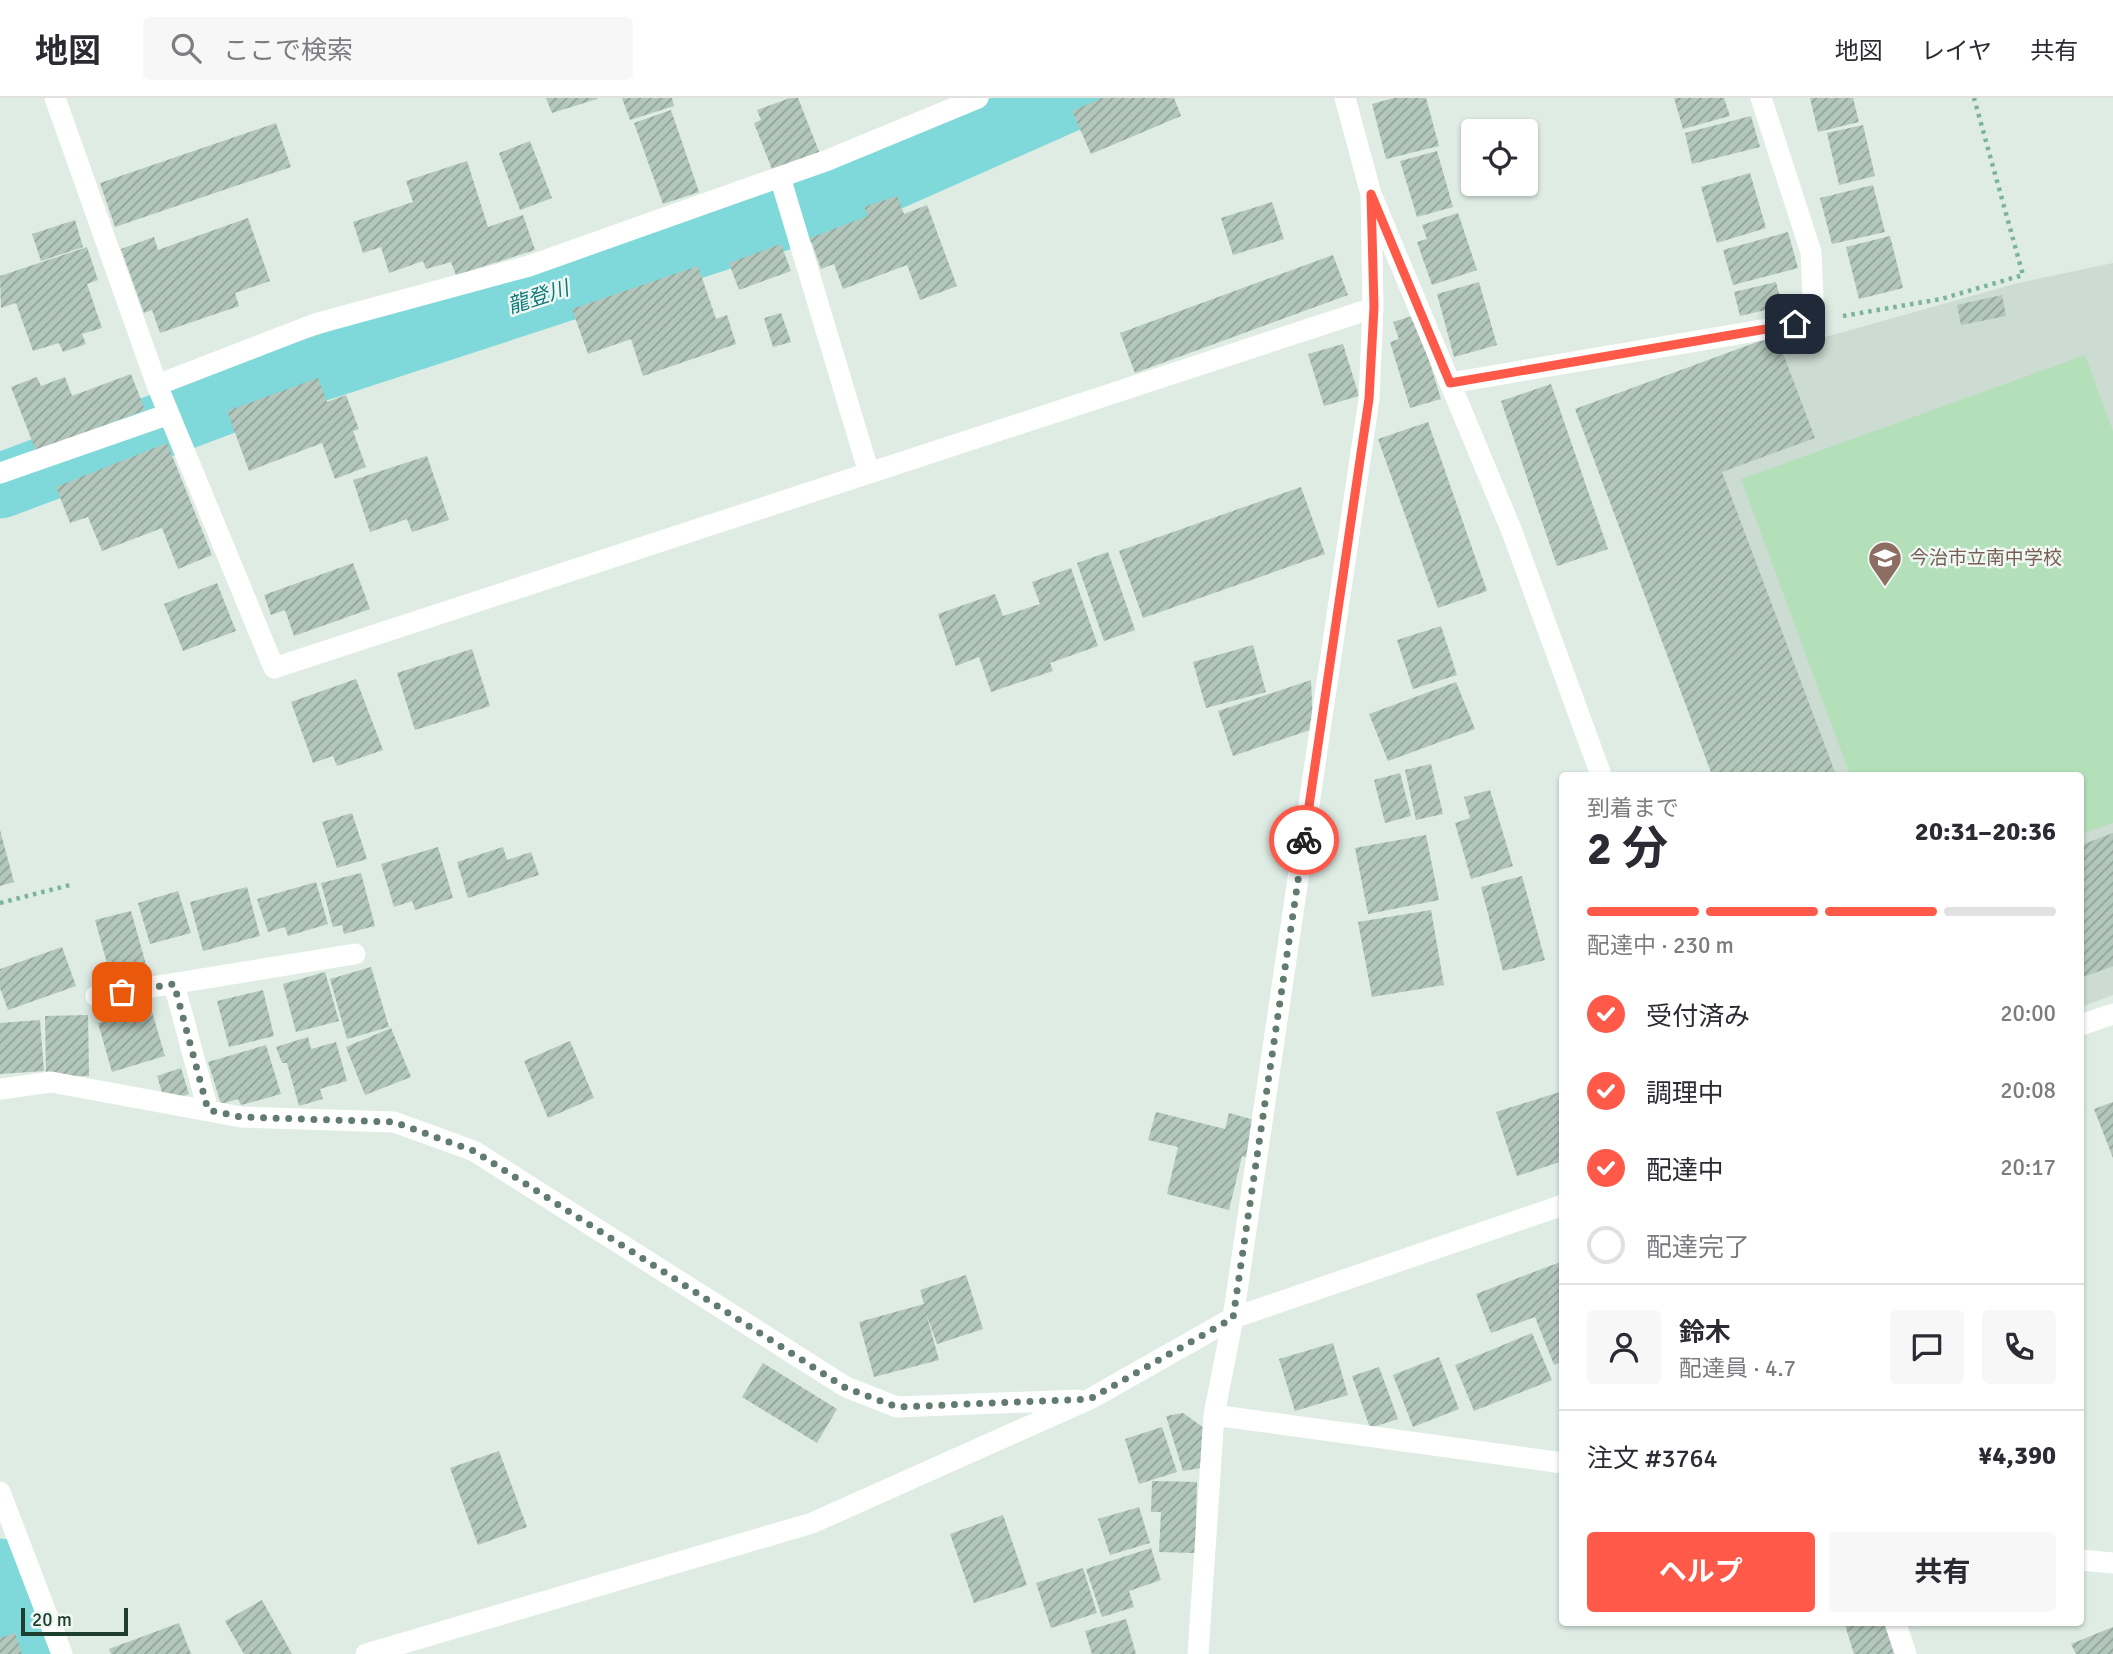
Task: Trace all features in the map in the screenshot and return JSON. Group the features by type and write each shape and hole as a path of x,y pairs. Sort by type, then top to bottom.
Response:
{"street":[{"path":"55,98 157,385 274,668 1374,307"},
{"path":"157,385 315,324 528,266 780,177 978,98"},
{"path":"1345,98 1371,194 1511,529 1600,772"},
{"path":"1450,383 1814,321 1811,252 1761,98"},
{"path":"780,177 869,473"},
{"path":"1198,1654 1214,1415 1233,1318 1369,399 1374,307 1371,194"},
{"path":"0,473 88,439 169,414"},
{"path":"96,996 355,954"},
{"path":"174,984 208,1110"},
{"path":"2084,1024 2113,1014"},
{"path":"0,1089 51,1082 241,1117 394,1122 474,1151 846,1388 897,1407 1090,1399"},
{"path":"366,1654 811,1523 1090,1399 1233,1318 1559,1206"},
{"path":"1214,1415 1559,1462"},
{"path":"0,1492 62,1654"},
{"path":"2084,1560 2113,1563"},
{"path":"1896,1626 1906,1654"}],"path":[{"path":"1814,321 1941,299 2023,275 1974,98"},
{"path":"0,903 70,885"}],"shaded area":[{"name":"今治市立南中学校","path":"2113,263 2113,995 2084,1006 2084,772 1712,772 1600,400 2018,283"}],"green space":[{"path":"2085,355 2113,431 2113,823 2084,833 2084,772 1849,772 1741,479"}],"building":[{"path":"546,98 597,98 597,99 552,113"},
{"path":"622,98 672,98 674,106 630,120"},
{"path":"790,98 798,98 820,154 773,172 754,123 761,120 757,110"},
{"path":"1102,98 1174,98 1181,116 1091,154 1072,111"},
{"path":"1394,98 1426,98 1439,146 1386,159 1372,104"},
{"path":"1674,98 1724,98 1730,116 1683,129"},
{"path":"1810,98 1853,98 1859,122 1818,132"},
{"path":"671,110 699,192 663,204 634,123"},
{"path":"1751,116 1760,147 1692,164 1685,133"},
{"path":"276,123 291,167 115,227 100,183"},
{"path":"1863,125 1875,176 1839,185 1827,133"},
{"path":"530,141 552,198 520,210 499,153"},
{"path":"1437,151 1453,207 1417,217 1400,161"},
{"path":"467,161 488,227 523,215 535,250 456,275 451,262 426,269 423,261 389,273 381,247 363,253 353,222 413,202 406,181"},
{"path":"1750,173 1766,228 1717,243 1701,187"},
{"path":"1873,185 1885,232 1832,244 1820,198"},
{"path":"897,196 904,214 927,205 957,286 920,300 907,265 843,289 834,264 821,269 810,238 868,216 864,207"},
{"path":"1272,202 1284,239 1233,255 1221,218"},
{"path":"1458,213 1477,270 1432,285 1417,242 1427,239 1422,225"},
{"path":"248,218 270,281 235,293 239,306 160,333 152,310 144,313 121,249 154,237 158,250"},
{"path":"75,220 83,247 41,261 32,234"},
{"path":"1788,232 1798,268 1733,285 1723,250"},
{"path":"1890,236 1903,288 1859,299 1846,247"},
{"path":"781,244 791,271 739,290 729,263"},
{"path":"87,247 98,280 87,284 102,328 82,334 86,344 63,352 59,343 33,351 16,303 1,308 0,276"},
{"path":"1333,255 1348,295 1135,373 1120,333"},
{"path":"698,266 716,319 727,315 736,344 643,376 631,339 588,354 572,309"},
{"path":"1479,282 1497,345 1454,357 1437,294"},
{"path":"1776,282 1782,306 1740,316 1734,292"},
{"path":"2002,295 2006,316 1961,325 1957,305"},
{"path":"781,313 791,342 773,347 764,318"},
{"path":"1415,315 1441,399 1410,408 1390,342 1399,339 1393,322"},
{"path":"1776,335 1815,438 1722,472 1835,772 1711,772 1575,409"},
{"path":"1343,344 1359,396 1324,406 1308,354"},
{"path":"131,374 145,410 36,451 11,387 37,377 41,386 65,377 72,396"},
{"path":"318,378 327,402 346,395 359,429 353,431 366,467 335,479 322,443 249,471 227,411"},
{"path":"1551,384 1608,549 1557,566 1501,401"},
{"path":"1428,422 1487,591 1438,608 1378,439"},
{"path":"167,443 212,555 178,569 162,528 102,551 88,517 70,523 56,487"},
{"path":"427,456 449,520 412,532 407,519 370,532 353,480"},
{"path":"1301,487 1325,554 1143,618 1119,551"},
{"path":"1108,552 1135,630 1104,641 1077,563"},
{"path":"353,563 370,609 294,636 285,610 271,615 264,595"},
{"path":"1071,568 1098,646 1050,663 1053,671 991,692 979,657 956,666 938,614 995,594 1003,616 1040,604 1032,582"},
{"path":"217,583 236,631 183,651 164,604"},
{"path":"1441,626 1457,675 1413,689 1397,640"},
{"path":"1253,645 1266,692 1206,708 1193,662"},
{"path":"472,649 490,706 415,730 397,673"},
{"path":"356,679 383,750 337,766 333,756 313,763 291,702"},
{"path":"1311,680 1313,729 1233,756 1218,711"},
{"path":"1456,682 1475,729 1388,761 1369,714"},
{"path":"1431,764 1443,814 1416,820 1405,770"},
{"path":"1400,773 1411,816 1385,823 1374,780"},
{"path":"1490,790 1513,866 1471,879 1455,823 1470,818 1464,797"},
{"path":"352,813 367,859 337,868 322,822"},
{"path":"0,830 14,882 0,886"},
{"path":"2113,833 2113,966 2084,977 2084,844"},
{"path":"1426,835 1439,900 1368,914 1355,848"},
{"path":"438,847 453,898 415,910 412,901 394,907 381,864"},
{"path":"503,847 507,860 531,852 539,875 468,898 457,862"},
{"path":"361,873 375,926 344,934 342,925 333,927 321,883"},
{"path":"1522,876 1545,960 1503,971 1481,887"},
{"path":"316,882 328,924 288,936 285,927 268,932 257,899"},
{"path":"247,887 260,936 203,951 190,902"},
{"path":"178,891 191,933 150,944 138,903"},
{"path":"1431,910 1444,985 1372,997 1358,922"},
{"path":"131,911 149,975 113,985 95,920"},
{"path":"62,947 76,986 8,1010 0,988 0,969"},
{"path":"371,967 389,1027 347,1039 330,979"},
{"path":"325,972 339,1021 296,1032 283,984"},
{"path":"263,990 274,1036 229,1047 217,1001"},
{"path":"151,1008 165,1056 112,1072 98,1023"},
{"path":"88,1015 89,1076 46,1077 45,1016"},
{"path":"40,1020 44,1071 0,1074 0,1023"},
{"path":"391,1028 411,1077 365,1095 346,1047"},
{"path":"308,1037 311,1049 336,1042 347,1081 320,1089 323,1099 299,1106 287,1063 282,1063 276,1047"},
{"path":"570,1041 594,1098 548,1118 524,1061"},
{"path":"266,1045 281,1094 241,1105 238,1099 221,1104 208,1062"},
{"path":"181,1068 189,1094 165,1102 157,1076"},
{"path":"1559,1092 1559,1162 1517,1176 1496,1112"},
{"path":"2113,1102 2113,1158 2094,1109"},
{"path":"1156,1112 1225,1129 1229,1113 1258,1121 1249,1158 1242,1156 1229,1210 1167,1194 1178,1147 1148,1140"},
{"path":"1559,1263 1559,1363 1554,1365 1535,1317 1491,1333 1476,1294"},
{"path":"966,1275 983,1329 937,1344 926,1313 939,1360 874,1377 859,1322 924,1304 920,1290"},
{"path":"1532,1333 1552,1380 1474,1411 1455,1365"},
{"path":"1333,1343 1348,1395 1295,1411 1279,1359"},
{"path":"1439,1357 1459,1409 1413,1427 1393,1375"},
{"path":"763,1363 837,1409 817,1443 742,1397"},
{"path":"1379,1367 1398,1419 1370,1428 1352,1376"},
{"path":"1183,1413 1207,1430 1201,1468 1183,1471 1166,1416"},
{"path":"1162,1427 1177,1472 1139,1484 1125,1439"},
{"path":"499,1451 527,1527 478,1545 450,1468"},
{"path":"1152,1481 1197,1482 1195,1553 1159,1552 1161,1512 1151,1512"},
{"path":"1139,1507 1150,1543 1110,1555 1098,1519"},
{"path":"1003,1515 1027,1585 974,1603 950,1534"},
{"path":"1151,1548 1161,1580 1129,1591 1134,1607 1102,1617 1086,1569"},
{"path":"1083,1568 1097,1613 1051,1628 1036,1583"},
{"path":"262,1600 292,1654 244,1654 225,1621"},
{"path":"1126,1619 1136,1654 1092,1654 1085,1631"},
{"path":"179,1623 191,1654 111,1654 109,1649"},
{"path":"1845,1626 1885,1626 1894,1654 1854,1654"},
{"path":"2113,1627 2113,1654 2076,1654 2071,1644"},
{"path":"15,1633 22,1654 0,1654 0,1638"}],"waterway":[{"name":"龍登川","path":"0,486 272,384 852,195 1071,98"},
{"path":"0,1571 33,1654"}],"way so far":[{"path":"122,992 174,984 208,1110 241,1117 394,1122 474,1151 846,1388 897,1407 1090,1399 1233,1318 1304,840"}],"place":[{"name":"今治市立南中学校","path":"1885,588"}],"route":[{"path":"1304,840 1369,399 1374,307 1371,194 1450,383 1795,324"}]}
